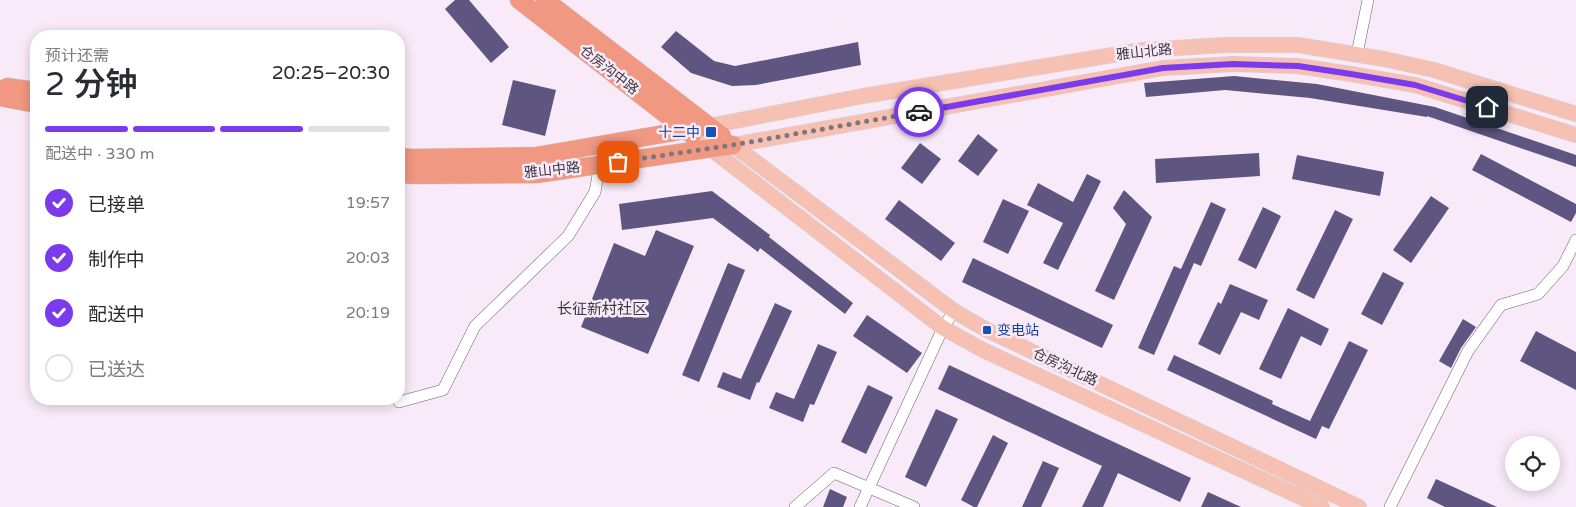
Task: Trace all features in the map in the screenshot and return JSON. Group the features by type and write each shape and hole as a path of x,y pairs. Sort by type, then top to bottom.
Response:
{"highway":[{"name":"仓房沟中路","path":"519,0 710,138"},
{"name":"仓房沟中路","path":"545,0 710,138"},
{"path":"0,86 30,90"},
{"path":"0,97 30,103"},
{"name":"雅山中路","path":"405,157 536,156 710,138"},
{"name":"雅山中路","path":"405,174 537,174 600,164 710,138"}],"main road":[{"name":"雅山北路","path":"710,138 863,96 1143,50 1224,45 1298,45 1357,54 1434,70 1576,114"},
{"name":"雅山北路","path":"710,138 1163,68 1233,64 1298,66 1415,85 1576,135"},
{"name":"仓房沟北路","path":"710,138 954,310 987,330 1358,507"},
{"name":"仓房沟北路","path":"710,138 943,328 983,350 1322,507"}],"street":[{"path":"1357,54 1368,0"},
{"path":"405,400 444,390 475,326 568,236 595,192 600,164"},
{"path":"1390,507 1468,351 1500,305 1538,294 1563,266 1576,240"},
{"path":"860,507 943,328 954,310"},
{"path":"795,507 834,473 914,507"}],"building":[{"path":"455,0 469,0 509,47 491,63 445,9"},
{"path":"676,31 714,61 735,66 858,42 861,65 756,85 732,86 691,73 661,47"},
{"path":"1234,76 1317,84 1435,107 1576,155 1576,167 1427,116 1310,98 1225,90 1146,97 1144,83"},
{"path":"513,80 556,90 545,136 502,125"},
{"path":"978,134 998,150 978,176 958,161"},
{"path":"920,143 941,159 922,184 901,168"},
{"path":"1259,153 1260,176 1156,183 1155,159"},
{"path":"1481,154 1576,204 1576,213 1571,222 1472,170"},
{"path":"1297,155 1384,172 1380,196 1292,179"},
{"path":"1087,174 1101,181 1058,270 1043,263 1063,223 1027,205 1038,183 1073,202"},
{"path":"1124,190 1152,217 1114,300 1095,291 1126,224 1113,208"},
{"path":"712,191 770,235 769,237 853,303 845,314 760,248 758,252 713,218 622,230 619,204"},
{"path":"1431,196 1449,208 1411,263 1393,250"},
{"path":"1003,199 1029,211 1008,254 983,242"},
{"path":"899,200 955,243 941,261 885,219"},
{"path":"1211,202 1226,209 1201,266 1194,263 1154,355 1138,348 1174,266 1181,269"},
{"path":"1263,207 1281,216 1256,269 1238,260"},
{"path":"1335,210 1353,219 1314,299 1296,290"},
{"path":"656,230 694,246 648,354 581,327 614,243 645,256"},
{"path":"973,258 1113,325 1102,348 962,282"},
{"path":"728,263 745,270 699,382 682,375"},
{"path":"1383,272 1404,283 1382,325 1361,314"},
{"path":"1230,284 1268,300 1259,320 1241,312 1220,355 1198,344 1218,302 1221,304"},
{"path":"775,303 792,311 750,400 717,387 723,372 741,379"},
{"path":"1288,308 1329,329 1321,346 1301,336 1281,379 1259,369"},
{"path":"867,315 922,353 907,373 853,336"},
{"path":"1463,319 1476,327 1461,348 1451,368 1439,361"},
{"path":"1536,331 1576,352 1576,390 1520,361"},
{"path":"1349,341 1368,350 1329,429 1322,426 1316,439 1167,370 1174,355 1273,401 1272,404 1310,421"},
{"path":"818,344 837,352 814,405 810,404 803,422 769,408 776,392 794,399"},
{"path":"949,365 1191,478 1180,502 1118,473 1103,507 1082,507 1102,466 938,389"},
{"path":"868,385 893,397 866,454 841,442"},
{"path":"936,409 958,419 926,487 905,477"},
{"path":"993,435 1008,443 977,507 974,507 961,500"},
{"path":"1043,461 1059,468 1041,507 1022,507"},
{"path":"1436,479 1497,507 1445,507 1427,498"},
{"path":"830,489 847,497 843,507 823,507"},
{"path":"1208,492 1241,507 1201,507"}],"way so far":[{"path":"618,162 733,145 919,112"}],"place":[{"name":"十二中","path":"711,132"},
{"name":"变电站","path":"987,330"}],"district":[{"name":"长征新村社区","path":"602,309"}],"route":[{"path":"919,112 1163,68 1233,64 1298,66 1351,74 1415,85 1487,107"}]}
